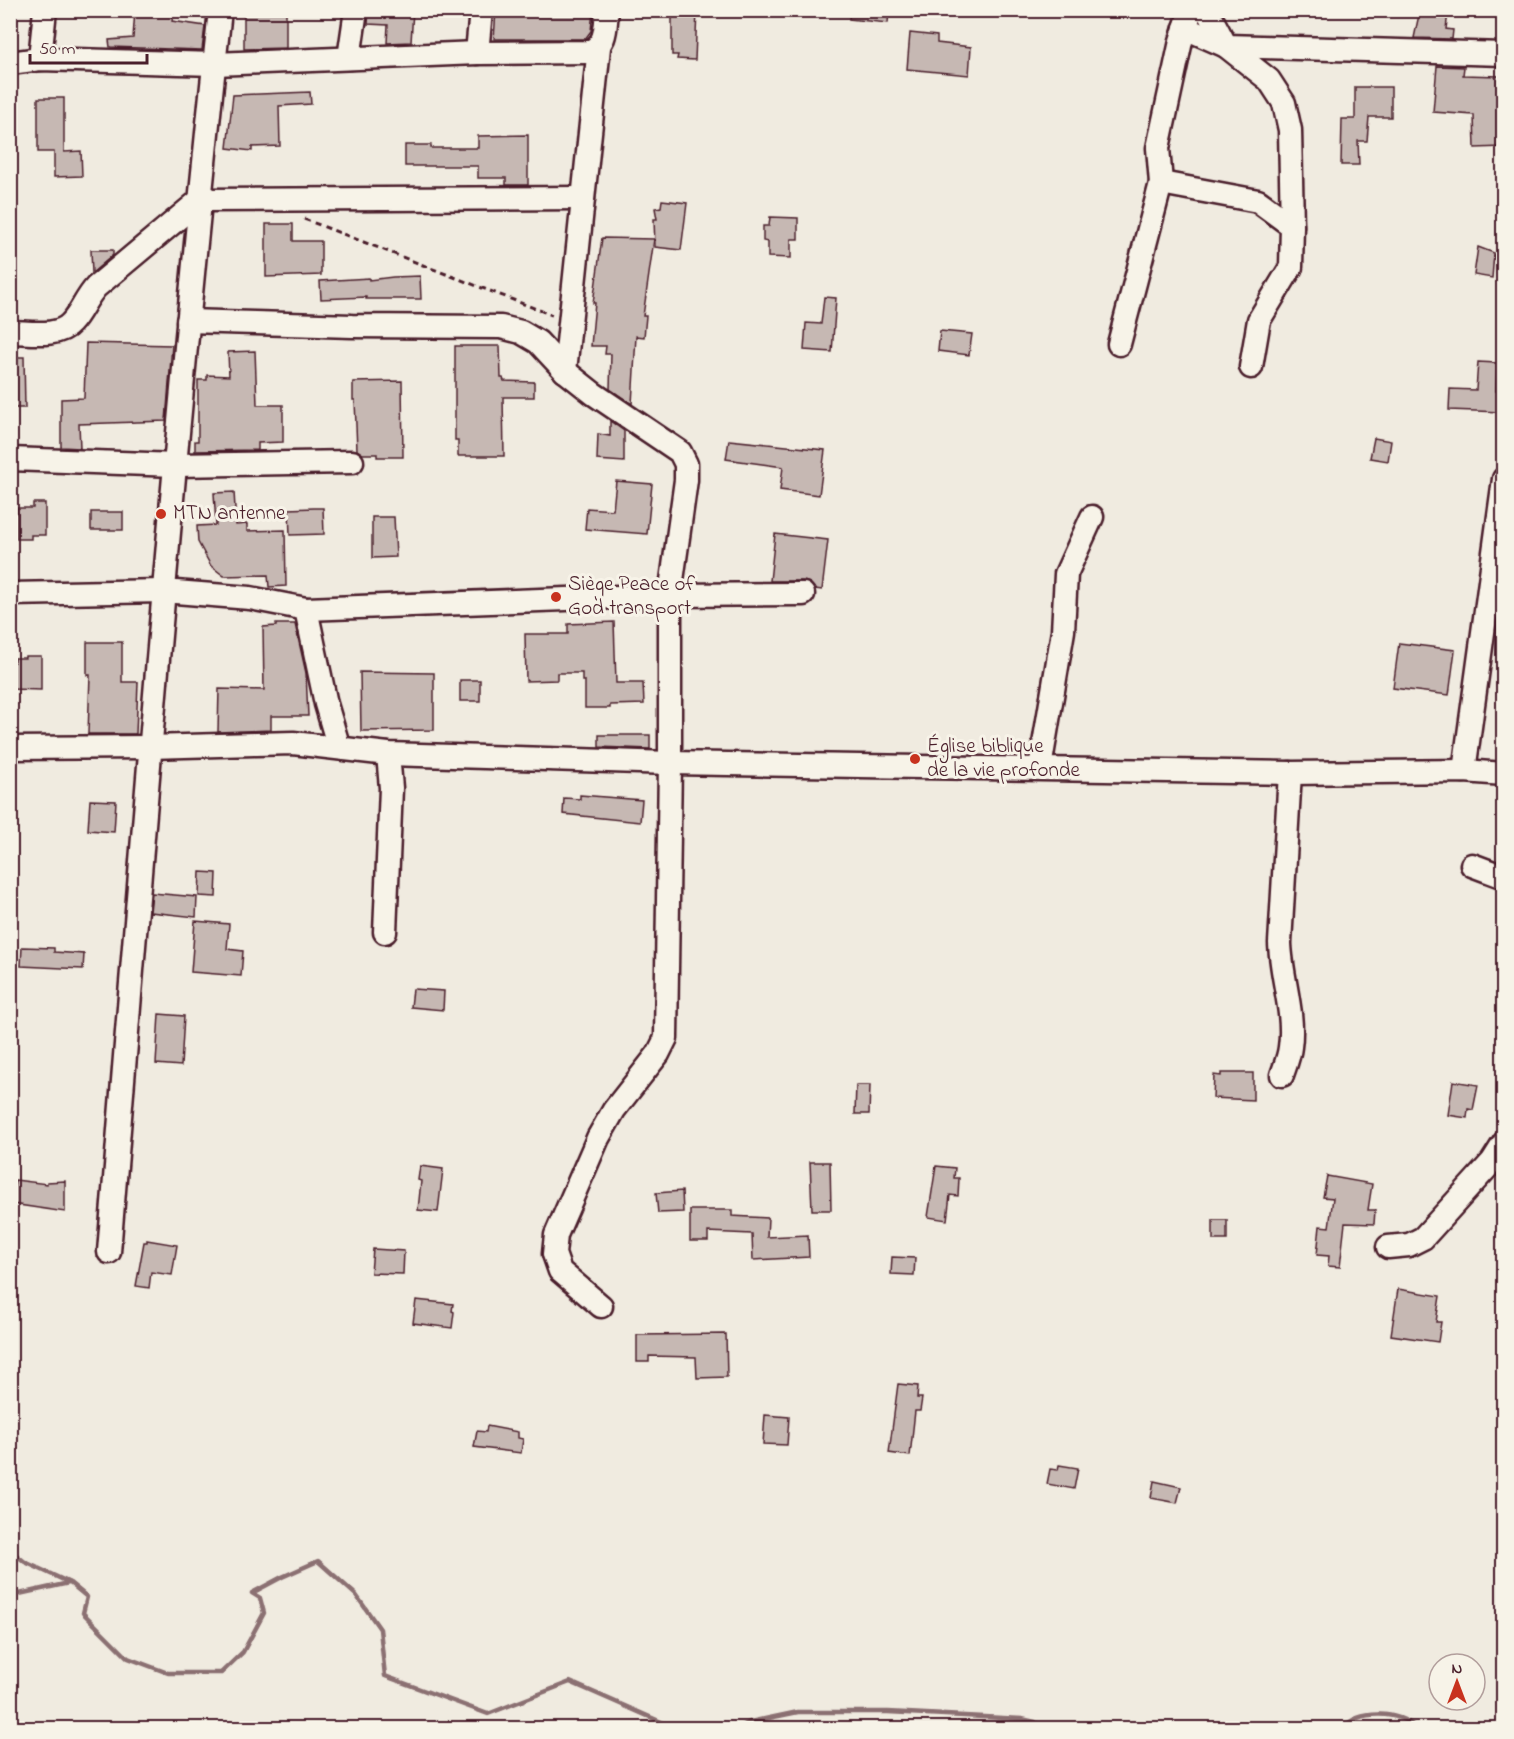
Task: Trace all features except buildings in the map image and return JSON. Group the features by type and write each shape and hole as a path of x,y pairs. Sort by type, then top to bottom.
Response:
{"street":[{"path":"40,59 45,10"},
{"path":"109,1252 163,591 220,10"},
{"path":"350,58 356,10"},
{"path":"477,53 481,10"},
{"path":"565,371 599,47 604,35 607,10"},
{"path":"1207,10 1226,46"},
{"path":"1119,344 1161,183 1158,148 1188,19 1269,80 1284,103 1290,130 1291,267 1259,320 1251,367"},
{"path":"1226,46 1503,54"},
{"path":"10,63 40,59 215,64 477,53 588,52 599,47"},
{"path":"1161,183 1258,201 1292,226"},
{"path":"10,332 62,330 72,323 86,298 96,287 200,201 583,198"},
{"path":"188,321 352,326 501,327 521,332 538,342 565,371 594,394 680,452 686,464 686,480 670,595 666,1038 658,1054 614,1110 598,1138 556,1235 554,1254 560,1271 601,1306"},
{"path":"10,459 176,465 351,462"},
{"path":"1464,771 1494,627 1503,478"},
{"path":"1040,768 1063,631 1066,574 1092,517"},
{"path":"10,594 163,591 250,598 306,609 670,595 803,594"},
{"path":"306,609 326,704 339,748"},
{"path":"10,748 150,747 293,742 388,754 670,763 1290,773 1464,771 1503,774"},
{"path":"385,932 391,788 388,754"},
{"path":"1282,1075 1290,1048 1291,1020 1280,964 1290,773"},
{"path":"1472,865 1503,877"},
{"path":"1388,1247 1408,1245 1423,1238 1492,1161 1503,1143"}],"path":[{"path":"298,217 570,322"}],"waterway":[{"path":"10,1550 25,1562 70,1583 87,1597 83,1613 128,1658 168,1673 221,1673 243,1652 264,1613 260,1598 252,1593 318,1561 356,1595 380,1629 385,1676 488,1714 570,1682 675,1728"},
{"path":"10,1596 69,1583"},
{"path":"738,1728 750,1722 798,1712 888,1712 1022,1719 1035,1722 1043,1728"},
{"path":"1343,1728 1359,1718 1380,1714 1400,1718 1416,1728"},
{"path":"1129,1728 1139,1725 1181,1728"}],"place":[{"name":"MTN antenne","path":"161,514"},
{"name":"Siège Peace of God transport","path":"556,597"},
{"name":"Église biblique de la vie profonde","path":"915,759"}]}
